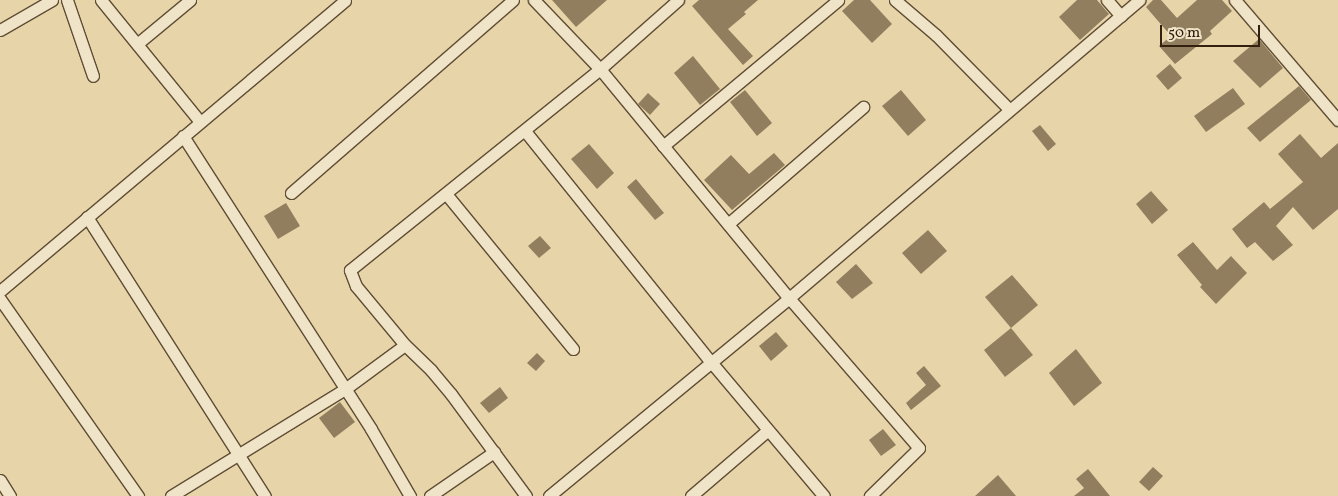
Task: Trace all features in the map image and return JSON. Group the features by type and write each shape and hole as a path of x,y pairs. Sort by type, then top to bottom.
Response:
{"street":[{"path":"0,30 52,0"},
{"path":"67,0 93,76"},
{"path":"101,0 200,122"},
{"path":"137,44 190,0"},
{"path":"0,291 345,0"},
{"path":"290,192 513,0"},
{"path":"534,0 600,69 789,298 919,448 870,496"},
{"path":"526,496 451,394 356,286 350,270 446,195 600,69 678,0"},
{"path":"663,146 838,0"},
{"path":"895,0 936,35 1009,109"},
{"path":"1107,0 1120,16"},
{"path":"549,496 789,298 1139,0"},
{"path":"1236,0 1338,120"},
{"path":"728,224 863,108"},
{"path":"525,130 711,362 824,496"},
{"path":"183,136 346,389 410,496"},
{"path":"446,195 573,348"},
{"path":"88,217 264,496"},
{"path":"0,299 138,496"},
{"path":"171,496 346,389 406,345"},
{"path":"691,496 768,430"},
{"path":"430,496 494,452"},
{"path":"0,480 10,496"}],"building":[{"path":"552,0 607,0 576,27"},
{"path":"699,0 758,0 744,12 746,14 728,29 753,56 743,65 692,6"},
{"path":"854,0 870,0 892,24 872,43 842,11"},
{"path":"1077,0 1097,0 1109,14 1080,40 1059,17"},
{"path":"1153,0 1161,0 1177,18 1197,0 1222,0 1232,11 1210,31 1212,34 1175,64 1159,46 1171,36 1146,7"},
{"path":"1259,39 1283,68 1260,88 1233,61"},
{"path":"693,56 720,89 700,105 674,73"},
{"path":"1170,64 1182,78 1168,90 1156,76"},
{"path":"1299,86 1311,100 1260,142 1247,128"},
{"path":"1233,88 1245,104 1206,132 1194,116"},
{"path":"745,90 772,123 757,136 730,102"},
{"path":"901,90 926,120 908,136 882,106"},
{"path":"648,93 660,104 650,115 638,104"},
{"path":"1040,125 1056,144 1048,151 1032,131"},
{"path":"1300,134 1321,158 1338,143 1338,209 1313,230 1293,207 1276,226 1293,245 1273,261 1255,242 1247,248 1232,229 1264,202 1270,209 1303,182 1278,154"},
{"path":"589,144 614,173 597,189 571,159"},
{"path":"774,153 785,165 732,210 704,180 731,155 749,174"},
{"path":"636,179 664,213 655,220 627,187"},
{"path":"1151,191 1168,210 1152,224 1136,204"},
{"path":"286,203 300,226 278,239 264,216"},
{"path":"928,230 947,251 921,274 902,253"},
{"path":"540,236 551,248 539,258 528,246"},
{"path":"1193,242 1217,270 1231,256 1247,273 1216,304 1200,287 1202,285 1177,255"},
{"path":"856,264 873,283 852,299 836,282"},
{"path":"1012,275 1038,305 1011,328 985,297"},
{"path":"1011,328 1033,355 1005,377 984,350"},
{"path":"776,332 788,346 771,361 759,346"},
{"path":"1076,349 1102,383 1074,406 1049,373"},
{"path":"537,353 545,361 536,371 527,363"},
{"path":"924,366 941,386 911,410 906,403 926,385 916,373"},
{"path":"500,387 508,398 489,413 480,403"},
{"path":"340,402 355,422 334,438 319,418"},
{"path":"883,429 896,445 881,456 869,440"},
{"path":"1153,467 1163,476 1149,491 1139,482"},
{"path":"1088,469 1110,496 1074,496 1084,488 1076,479"},
{"path":"998,475 1016,496 975,496"}]}
